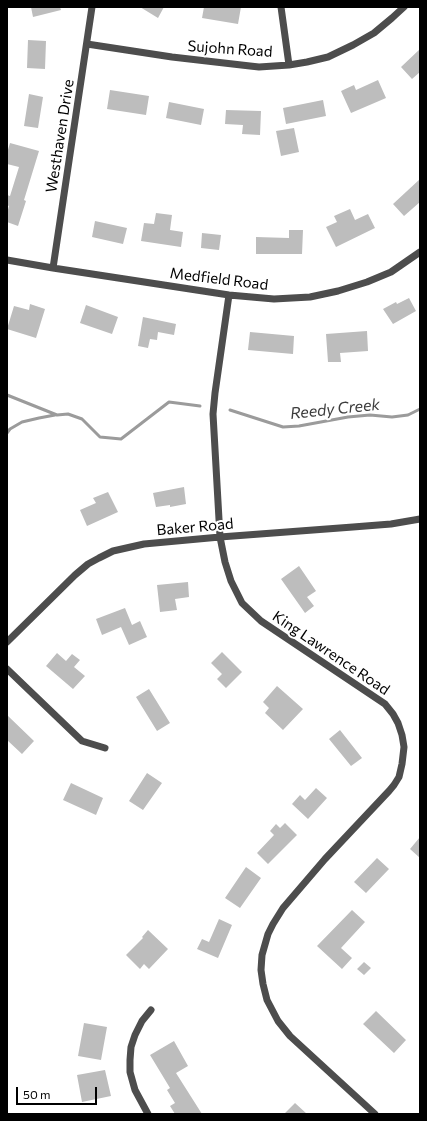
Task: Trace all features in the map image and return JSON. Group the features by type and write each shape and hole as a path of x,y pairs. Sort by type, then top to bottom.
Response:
{"street":[{"name":"Westhaven Drive","path":"53,268 92,7"},
{"path":"281,7 289,65"},
{"name":"Sujohn Road","path":"87,44 172,57 250,66 289,65 328,56 353,45 374,33 404,7"},
{"name":"Medfield Road","path":"7,260 229,295 280,299 310,297 338,291 366,282 391,272 420,252"},
{"name":"King Lawrence Road","path":"229,295 213,414 220,537 225,562 231,581 247,608 261,621 385,704 398,723 402,735 404,757 399,777 394,785 325,859 283,908 273,924 266,940 262,955 261,970 263,984 267,1000 278,1021 290,1036 375,1114"},
{"name":"Baker Road","path":"7,642 75,575 88,564 113,551 144,544 360,527 420,519"},
{"path":"7,669 82,741 105,748"},
{"path":"148,1114 135,1090 130,1072 130,1060 131,1047 135,1035 151,1010"}],"building":[{"path":"31,7 60,7 61,10 33,17"},
{"path":"140,7 164,7 158,18"},
{"path":"204,7 241,7 238,24 202,18"},
{"path":"28,40 46,41 45,69 27,68"},
{"path":"420,49 420,72 412,79 401,67"},
{"path":"378,80 386,98 351,113 341,91 354,85 356,90"},
{"path":"110,90 149,96 146,115 107,109"},
{"path":"29,94 43,97 38,128 24,126"},
{"path":"323,100 326,116 286,124 283,108"},
{"path":"169,102 204,109 201,125 166,118"},
{"path":"226,110 261,111 260,135 242,134 243,125 225,124"},
{"path":"294,128 299,152 281,156 276,131"},
{"path":"10,143 39,151 24,200 26,201 18,226 7,222 9,206 7,205 7,195 10,196 19,167 7,164 7,153"},
{"path":"420,179 420,202 404,216 393,204"},
{"path":"350,209 355,220 368,214 375,228 336,247 326,227 337,222 334,216"},
{"path":"156,213 172,215 170,230 183,232 181,247 141,241 144,223 154,224"},
{"path":"95,221 127,228 123,244 92,237"},
{"path":"289,230 303,230 302,254 256,254 256,237 289,238"},
{"path":"202,233 221,235 219,250 201,248"},
{"path":"409,298 416,311 393,324 383,309 396,302 397,304"},
{"path":"30,304 45,309 36,338 7,329 14,306 29,310"},
{"path":"86,305 118,317 112,334 80,323"},
{"path":"143,317 176,324 174,335 158,332 157,340 150,339 148,348 138,346"},
{"path":"367,331 368,351 340,353 341,362 328,362 326,334"},
{"path":"250,332 294,336 293,354 248,350"},
{"path":"184,487 186,504 170,507 170,505 156,507 153,493"},
{"path":"108,492 118,512 87,526 80,510 96,503 93,498"},
{"path":"299,566 316,591 307,597 314,606 305,613 281,579"},
{"path":"188,582 189,597 175,599 177,610 160,612 157,585"},
{"path":"125,608 132,625 140,621 147,637 129,645 121,627 102,635 96,619"},
{"path":"222,652 242,672 226,688 217,679 222,674 211,663"},
{"path":"57,653 66,661 72,654 80,660 74,667 85,676 73,689 46,666"},
{"path":"277,686 303,709 283,730 265,713 269,708 263,702"},
{"path":"149,689 170,723 157,731 136,697"},
{"path":"7,715 34,741 22,754 7,740"},
{"path":"340,730 362,758 351,766 329,739"},
{"path":"147,773 162,783 143,810 129,801"},
{"path":"71,783 103,798 96,815 63,800"},
{"path":"316,788 327,798 308,819 292,804 300,795 305,800"},
{"path":"285,823 297,835 268,864 257,853 274,835 270,831 276,824 280,828"},
{"path":"420,837 420,858 410,849"},
{"path":"377,858 389,869 366,893 354,882"},
{"path":"246,867 261,878 240,908 225,898"},
{"path":"352,910 365,922 341,948 352,958 342,969 317,946"},
{"path":"219,919 232,925 218,958 197,949 202,939 209,942"},
{"path":"148,930 168,949 149,969 144,964 140,969 126,955 143,938 142,937"},
{"path":"364,962 371,968 364,975 357,969"},
{"path":"376,1011 406,1040 394,1053 363,1024"},
{"path":"84,1023 107,1027 101,1060 78,1056"},
{"path":"174,1041 188,1066 176,1073 202,1114 175,1114 170,1106 175,1103 167,1090 170,1088 150,1055"},
{"path":"105,1070 111,1096 82,1102 77,1075"},
{"path":"295,1103 307,1114 284,1114"}],"waterway":[{"name":"Reedy Creek","path":"7,395 57,415 68,414 82,419 100,437 121,439 169,402 200,406"},
{"name":"Reedy Creek","path":"230,410 283,427 299,426 348,417 370,415 392,417 408,415 420,409"},
{"path":"7,433 10,429 22,422 55,415"}]}
